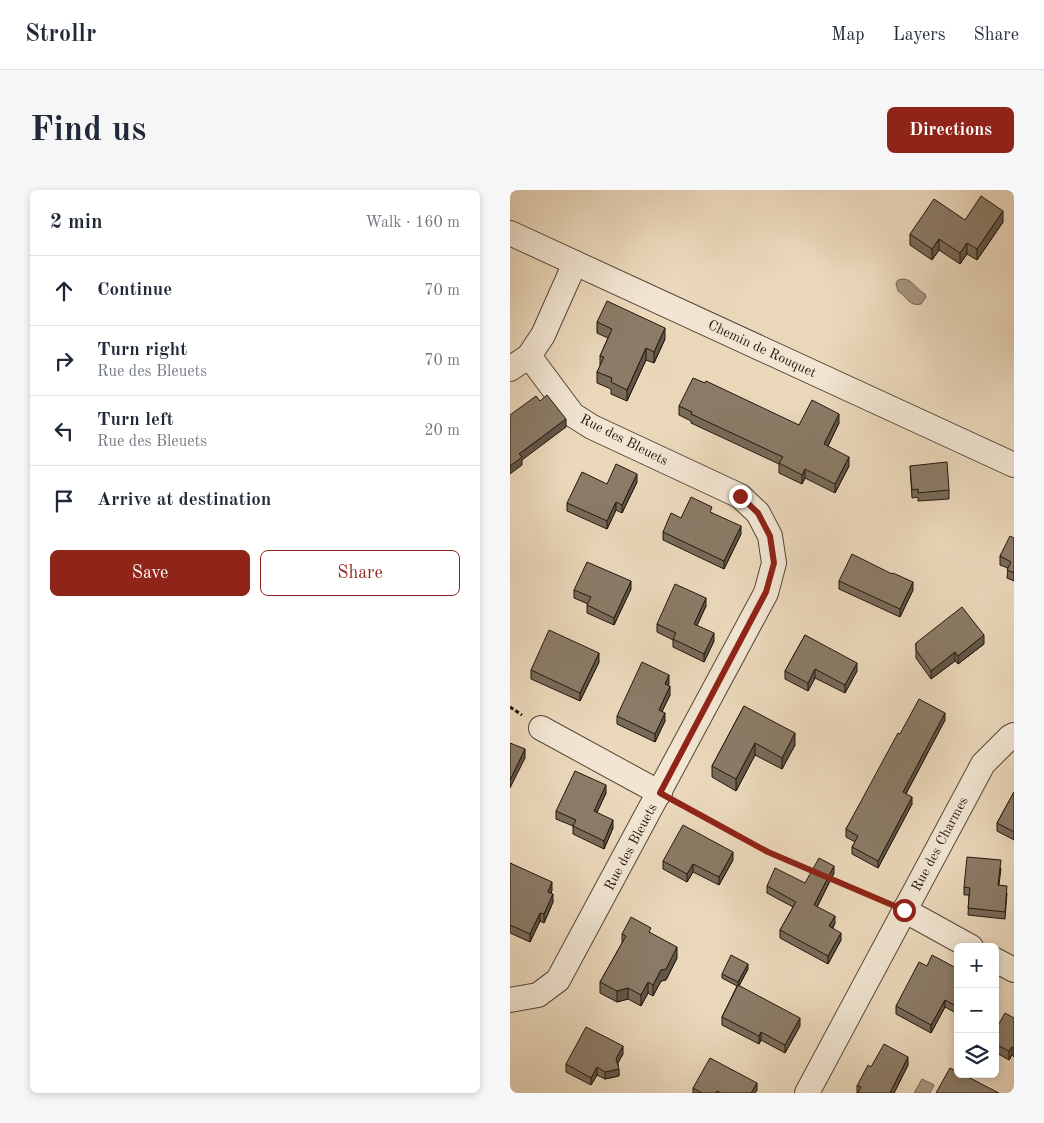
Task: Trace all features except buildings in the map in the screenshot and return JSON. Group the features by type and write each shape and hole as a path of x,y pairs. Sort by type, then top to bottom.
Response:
{"street":[{"name":"Chemin de Rouquet","path":"510,233 1014,465"},
{"path":"519,363 543,335 575,263"},
{"name":"Rue des Bleuets","path":"510,1000 538,995 558,980 660,793 766,592 774,563 770,536 758,513 740,496 592,427 573,414 519,363"},
{"path":"541,728 660,793"},
{"name":"Rue des Charmes","path":"807,1093 983,764 1014,735"},
{"path":"904,910 964,943"},
{"path":"999,962 1014,970"}],"path":[{"path":"660,793 768,852 819,874"},
{"path":"827,878 904,910"}],"shaded area":[{"path":"898,280 910,281 925,294 926,297 921,304 911,303 898,291 896,283"},
{"path":"922,1079 934,1085 930,1093 914,1093"}],"route":[{"path":"740,496 758,513 770,536 774,563 766,592 660,793 768,852 904,910"}]}
